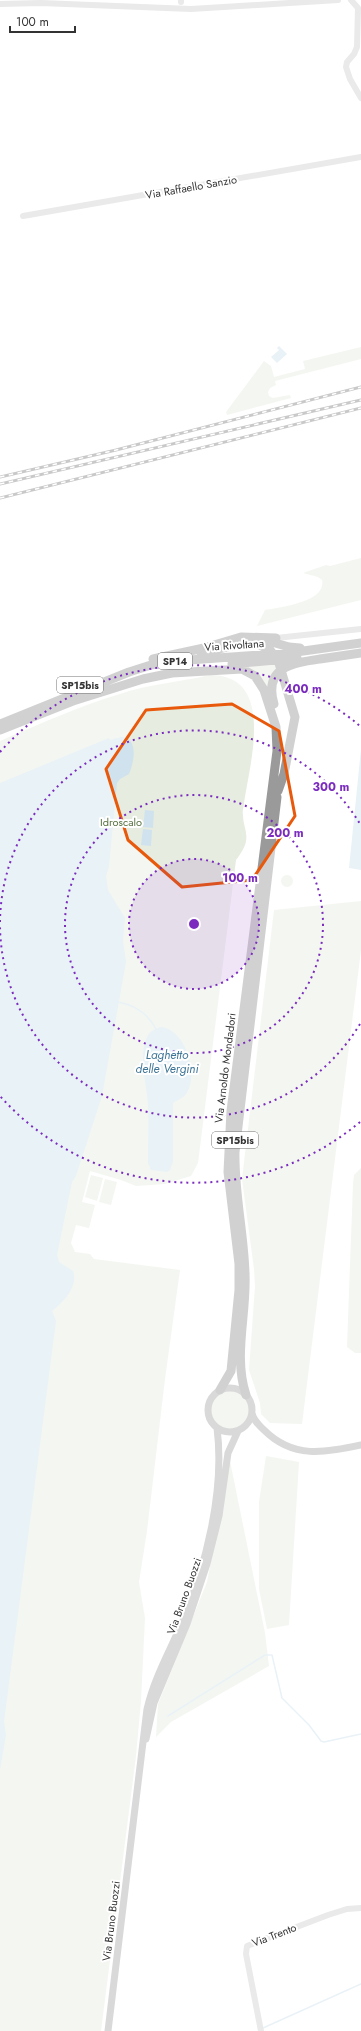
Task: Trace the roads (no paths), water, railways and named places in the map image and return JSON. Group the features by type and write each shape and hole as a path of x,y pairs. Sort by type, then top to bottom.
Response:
{"highway":[{"name":"SP14","path":"162,657 204,648 241,637 295,648 351,644"},
{"path":"259,641 276,638"},
{"name":"SP15bis","path":"259,641 270,650 278,660 293,707 294,724 284,774 278,791"},
{"name":"Via Rivoltana","path":"0,724 129,672 151,665 175,661 289,653 361,643"},
{"name":"Via Rivoltana","path":"0,730 126,680 164,670 298,658 361,649"},
{"name":"SP15bis","path":"278,791 283,741 272,693 277,674 286,666 298,662 361,653"},
{"name":"SP15bis","path":"0,720 120,668 162,657"},
{"name":"Via Arnoldo Mondadori","path":"73,701 143,679 172,672 234,669 248,671 260,681 275,725 277,748 231,1111 228,1172 239,1264 239,1290 231,1371 220,1390"},
{"name":"Via Arnoldo Mondadori","path":"246,1396 241,1378 240,1362 246,1279 244,1247 236,1188 235,1146 278,791"}],"main road":[{"path":"220,1390 234,1388 246,1396"},
{"name":"SP15bis","path":"216,1428 209,1418 207,1408 212,1396 220,1390"},
{"name":"SP15bis","path":"241,1430 251,1418 252,1408 246,1396"},
{"path":"252,1408 254,1419 267,1433 282,1445 310,1452 327,1451 361,1445"},
{"path":"216,1428 228,1433 253,1427 267,1433"},
{"name":"Via Bruno Buozzi","path":"108,2031 142,1740 150,1696 189,1604 208,1542 219,1470 220,1455 216,1428"},
{"name":"Via Bruno Buozzi","path":"140,1767 154,1703 187,1624 208,1564 219,1516 228,1453 241,1430"}],"street":[{"path":"0,4 191,9 338,0"},
{"path":"351,0 358,8 357,47 346,65 350,79 361,98"},
{"name":"Via Raffaello Sanzio","path":"23,216 360,158"},
{"name":"Via Rivoltana","path":"276,638 361,629"},
{"name":"Via Trento","path":"261,2031 246,1954 247,1946 328,1915 361,1908"}],"water":[{"path":"279,346 287,354 277,363 271,357 279,350 277,348"},
{"name":"Idroscalo","path":"121,737 127,738 131,741 134,751 129,774 120,779 117,783 109,866 106,876 108,890 125,918 123,941 126,962 102,1096 76,1176 72,1182 57,1255 59,1262 73,1271 74,1282 69,1294 52,1311 56,1321 4,1722 6,1735 0,1770 0,783 109,738 110,740"},
{"path":"361,749 361,870 349,868"},
{"path":"145,810 154,811 153,828 143,827"},
{"path":"143,829 152,830 151,846 141,845"},
{"name":"Laghetto delle Vergini","path":"161,1027 170,1030 178,1036 184,1045 191,1066 190,1086 182,1098 173,1103 173,1162 170,1170 167,1172 151,1170 148,1163 148,1105 143,1062 144,1045 147,1037 153,1030"}],"waterway":[{"path":"118,1002 130,1005 140,1011 149,1019 156,1029"},
{"path":"168,1716 265,1655 272,1655 282,1698 309,1725 321,1741 324,1742 361,1734"},
{"path":"263,2028 361,1984"}],"railway":[{"path":"0,477 116,450 361,387"},
{"path":"0,484 361,400"},
{"path":"0,498 361,408"}]}
